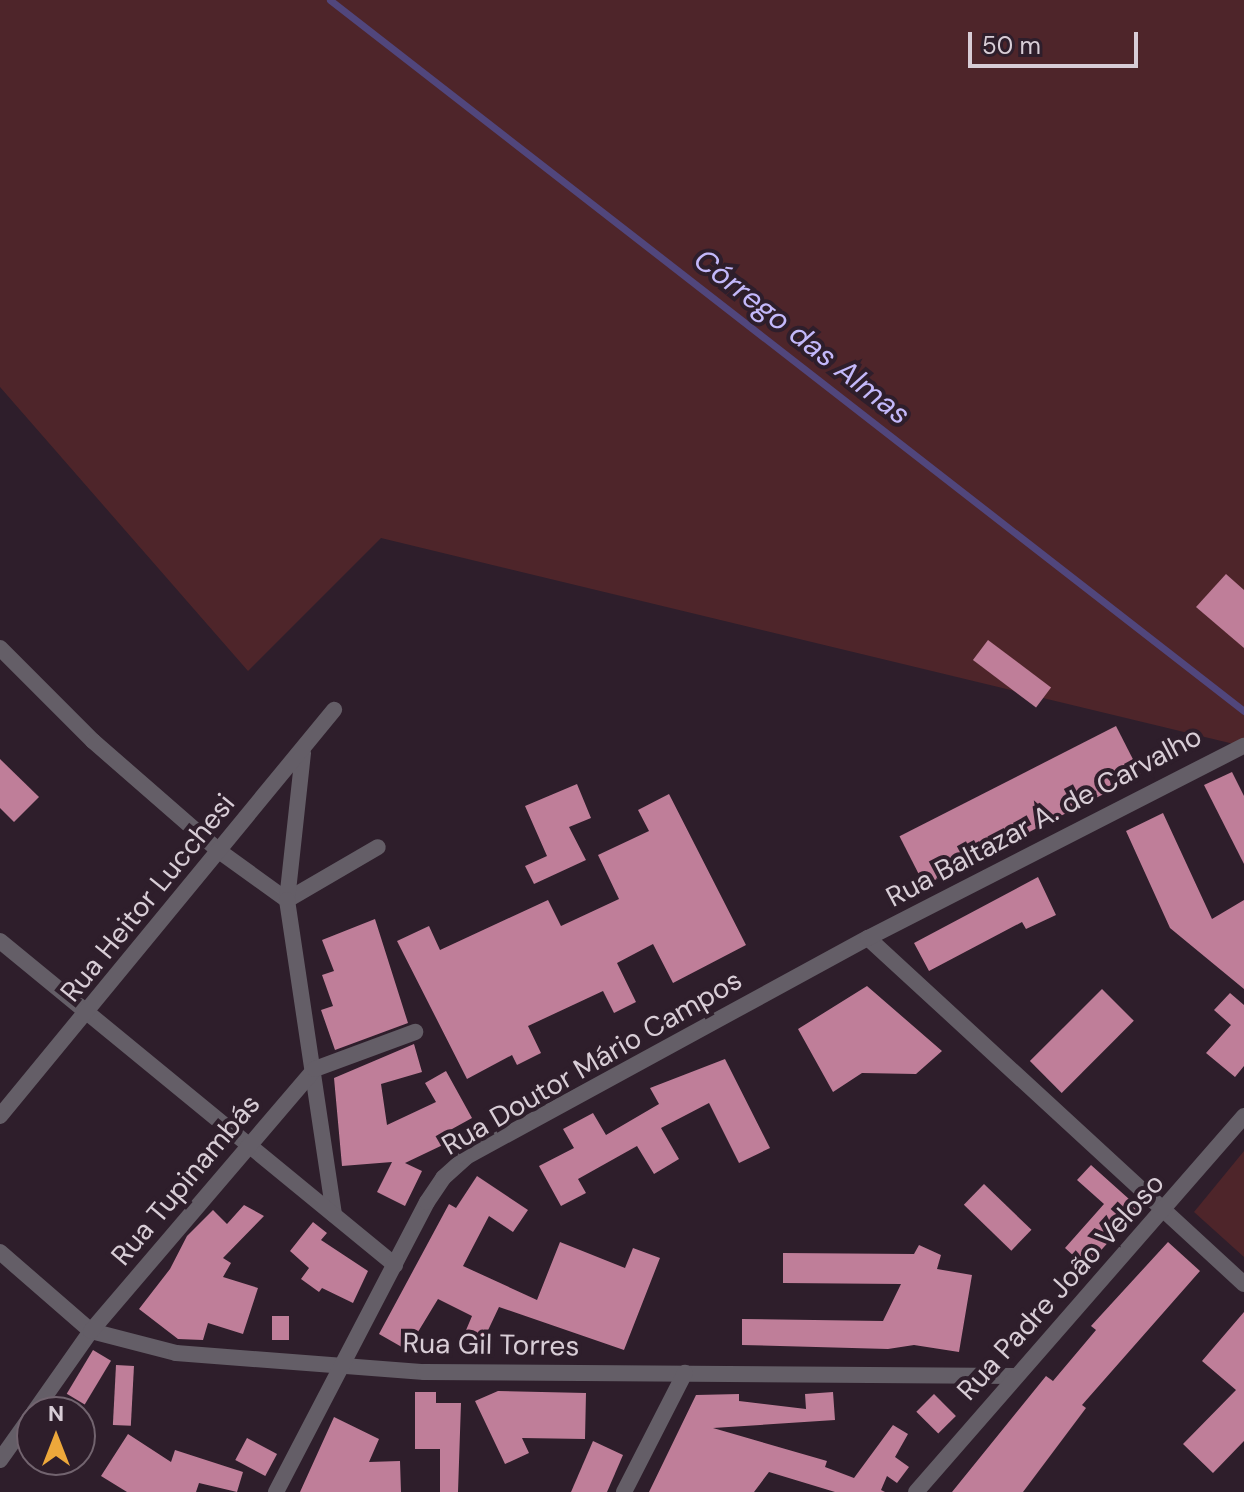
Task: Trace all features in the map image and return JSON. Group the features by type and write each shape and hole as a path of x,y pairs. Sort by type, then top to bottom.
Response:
{"street":[{"path":"0,648 93,741 219,851 287,900"},
{"name":"Rua Heitor Lucchesi","path":"0,1116 303,753 334,710"},
{"name":"Rua Baltazar A. de Carvalho","path":"868,938 1244,746"},
{"path":"303,753 287,900 315,1069 334,1215"},
{"path":"287,900 378,847"},
{"path":"868,938 1244,1284"},
{"name":"Rua Doutor Mário Campos","path":"276,1492 341,1364 443,1178 466,1157 868,938"},
{"path":"0,941 395,1265"},
{"name":"Rua Tupinambás","path":"46,1396 91,1331 315,1069 415,1032"},
{"name":"Rua Padre João Veloso","path":"916,1492 1244,1116"},
{"name":"Rua Gil Torres","path":"0,1252 91,1331 176,1353 470,1373 1015,1376"},
{"path":"624,1492 685,1373"},
{"name":"Rua Tupinambás","path":"0,1460 16,1438"}],"shaded area":[{"path":"0,0 1244,0 1244,741 1238,745 381,538 248,671 0,387"},
{"path":"1244,1151 1244,1257 1194,1212"}],"building":[{"path":"1226,574 1244,590 1244,648 1196,607"},
{"path":"988,640 1051,688 1036,708 973,660"},
{"path":"1116,726 1141,775 924,885 899,836"},
{"path":"0,759 39,797 14,822 0,808"},
{"path":"1232,772 1244,796 1244,864 1204,785"},
{"path":"577,784 591,818 569,827 586,860 534,884 525,866 547,856 525,806"},
{"path":"669,794 746,945 673,983 653,944 617,963 636,1002 614,1013 603,991 528,1026 541,1053 517,1065 512,1055 467,1079 397,941 429,926 440,950 548,900 561,926 619,899 598,855 649,831 638,810"},
{"path":"1163,813 1212,919 1244,900 1244,989 1170,928 1126,831"},
{"path":"1038,877 1056,915 1026,929 1022,922 929,971 914,943"},
{"path":"375,919 408,1023 335,1050 321,1010 333,1006 322,975 334,971 322,940"},
{"path":"867,986 942,1051 916,1074 862,1073 833,1092 798,1029"},
{"path":"1102,989 1134,1021 1062,1093 1030,1061"},
{"path":"1230,993 1244,1005 1244,1066 1235,1077 1206,1053 1231,1025 1214,1010"},
{"path":"414,1044 422,1072 381,1084 387,1125 436,1102 425,1083 446,1071 472,1118 443,1134 447,1143 405,1163 422,1171 405,1206 377,1192 392,1162 342,1166 334,1078"},
{"path":"725,1059 770,1148 739,1163 709,1103 661,1128 679,1159 654,1174 637,1146 578,1179 586,1193 561,1206 539,1166 574,1148 563,1129 593,1113 606,1135 659,1104 650,1088"},
{"path":"1091,1165 1139,1208 1086,1267 1065,1248 1104,1204 1077,1180"},
{"path":"477,1176 528,1210 513,1232 489,1216 463,1266 537,1300 560,1242 625,1268 633,1248 660,1258 624,1350 499,1307 482,1343 464,1335 472,1316 438,1299 407,1350 379,1334 449,1204 456,1208"},
{"path":"984,1184 1031,1230 1011,1251 964,1205"},
{"path":"244,1205 264,1216 223,1258 231,1263 223,1277 258,1288 243,1334 208,1323 203,1340 178,1339 139,1309 170,1269 187,1236 213,1210 227,1224"},
{"path":"313,1222 327,1233 321,1240 368,1271 353,1303 322,1288 319,1292 301,1279 309,1268 290,1251"},
{"path":"1168,1242 1200,1271 1082,1405 1086,1408 1023,1492 952,1492 1046,1376 1053,1381 1096,1330 1091,1326"},
{"path":"919,1245 941,1255 937,1269 972,1275 959,1352 914,1345 888,1349 742,1345 742,1319 883,1321 901,1284 783,1283 783,1253 914,1254"},
{"path":"1244,1312 1244,1441 1213,1473 1183,1444 1236,1390 1202,1361"},
{"path":"272,1316 289,1316 289,1340 272,1340"},
{"path":"93,1350 111,1361 90,1396 67,1394"},
{"path":"116,1365 134,1366 131,1426 113,1425"},
{"path":"498,1391 586,1393 585,1439 522,1438 529,1453 505,1464 475,1401"},
{"path":"415,1392 436,1392 436,1403 461,1403 458,1492 440,1492 440,1449 415,1449"},
{"path":"833,1392 835,1420 713,1428 827,1461 825,1467 854,1478 893,1425 908,1434 895,1457 909,1467 897,1483 887,1476 881,1490 885,1492 835,1492 769,1472 754,1492 649,1492 696,1395 739,1394 739,1401 806,1409 805,1394"},
{"path":"934,1394 956,1416 938,1434 916,1412"},
{"path":"334,1417 379,1439 369,1462 400,1461 401,1492 300,1492"},
{"path":"128,1434 171,1462 175,1450 243,1472 237,1492 199,1483 196,1492 127,1492 101,1476"},
{"path":"247,1438 277,1454 265,1476 235,1460"},
{"path":"593,1441 623,1455 607,1492 571,1492"}],"waterway":[{"name":"Córrego das Almas","path":"330,0 1244,711"}]}
